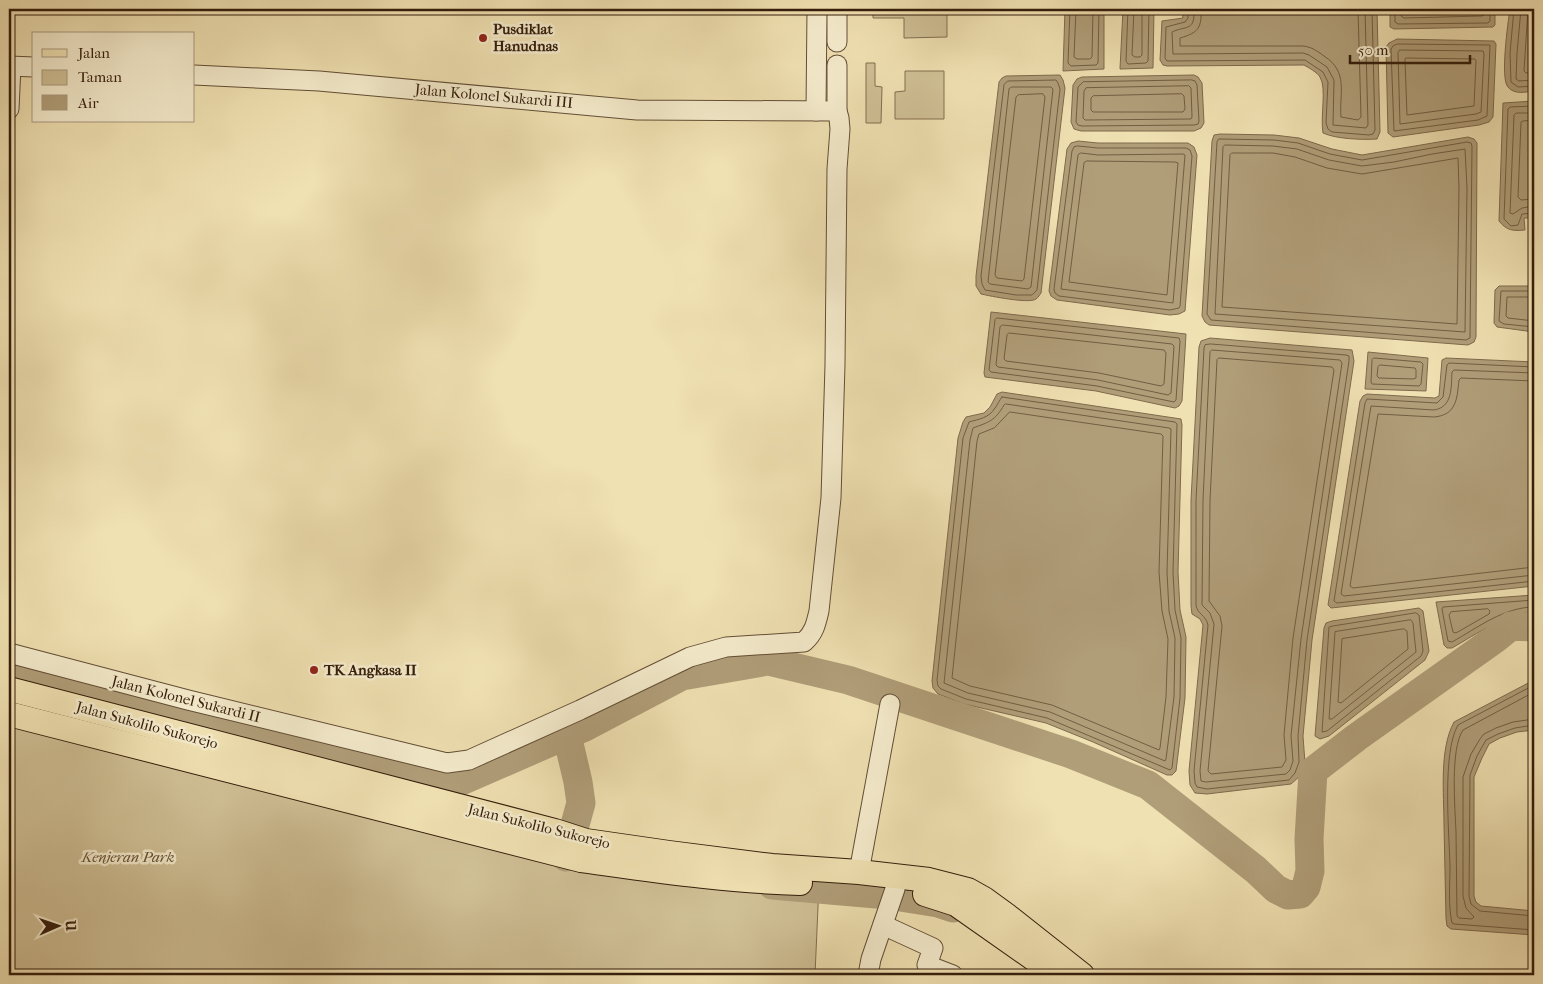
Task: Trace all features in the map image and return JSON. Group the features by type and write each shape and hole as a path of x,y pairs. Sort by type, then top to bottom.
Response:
{"main road":[{"name":"Jalan Sukolilo Sukorejo","path":"9,689 665,872 892,895 928,887 956,904 1057,975"},
{"name":"Jalan Sukolilo Sukorejo","path":"9,714 518,832"},
{"name":"Jalan Sukolilo Sukorejo","path":"584,850 669,853 772,866 860,872 928,887 968,890 984,899 1035,936 1082,975"}],"street":[{"path":"816,111 817,9"},
{"path":"837,9 837,42"},
{"name":"Jalan Kolonel Sukardi II","path":"9,653 188,700 447,763 469,760 580,710 690,657 726,647 804,642 815,628 819,611 831,498 835,365 837,169 840,129 837,111 837,65"},
{"path":"9,109 10,66 32,67"},
{"name":"Jalan Kolonel Sukardi III","path":"195,75 328,82 637,110 837,111"},
{"path":"860,872 890,704"},
{"path":"868,975 871,959 892,895"},
{"path":"883,925 933,948 925,970 953,975"}],"green space":[{"path":"873,9 947,9 947,37 904,38 904,18 873,18"},
{"path":"866,63 875,63 875,86 882,87 881,123 866,123"},
{"path":"905,71 944,71 944,119 895,119 895,92 905,91"},
{"name":"Kenjeran Park","path":"9,703 672,872 819,884 815,975 9,975"}],"water":[{"path":"1065,9 1104,9 1104,69 1063,71"},
{"path":"1123,9 1154,9 1153,68 1120,69"},
{"path":"1182,9 1377,9 1380,132 1377,139 1349,139 1323,133 1322,82 1317,73 1304,65 1163,65 1160,60 1162,21 1183,18"},
{"path":"1390,9 1495,9 1495,25 1493,27 1394,29 1390,27"},
{"path":"1510,9 1534,9 1534,91 1513,91 1506,82 1505,50"},
{"path":"1397,39 1494,41 1496,44 1493,117 1489,122 1393,137 1388,133 1386,47"},
{"path":"1060,75 1065,88 1041,293 1036,299 1026,301 981,294 976,286 976,276 999,82 1006,76"},
{"path":"1194,75 1202,83 1204,123 1201,128 1194,131 1081,131 1074,129 1071,122 1073,85 1077,79 1082,77"},
{"path":"1534,101 1534,218 1524,218 1525,230 1508,229 1499,221 1503,103"},
{"path":"1214,135 1274,135 1299,138 1332,149 1362,155 1468,137 1474,139 1477,143 1476,337 1474,342 1468,345 1209,325 1205,322 1202,316 1212,141"},
{"path":"1078,141 1098,143 1188,143 1194,147 1197,155 1185,311 1170,315 1057,300 1051,296 1049,291 1067,149 1071,143"},
{"path":"1499,286 1534,286 1534,332 1497,327 1494,323 1495,290"},
{"path":"991,312 1186,334 1182,401 1175,408 1096,391 985,377"},
{"path":"1210,338 1352,350 1354,361 1312,640 1303,736 1305,763 1300,776 1291,784 1207,794 1195,793 1190,785 1189,771 1203,625 1200,619 1192,614 1191,606 1191,500 1199,347 1201,341"},
{"path":"1368,352 1428,358 1426,391 1365,389"},
{"path":"1446,358 1534,362 1534,586 1331,608 1328,605 1360,401 1367,394 1435,398 1439,396 1442,360"},
{"path":"1002,392 1181,419 1178,572 1180,610 1186,637 1185,698 1176,771 1172,775 1167,775 1046,723 964,704 938,694 933,688 932,681 958,438 966,417 984,413 990,407 997,394"},
{"path":"1534,595 1534,611 1512,616 1452,648 1447,648 1444,645 1436,602"},
{"path":"1419,608 1423,611 1429,651 1425,660 1329,736 1320,739 1315,736 1324,628 1326,623"},
{"path":"1534,680 1534,730 1517,732 1489,744 1474,777 1474,896 1476,902 1481,906 1534,911 1534,935 1451,929 1447,926 1446,918 1443,786 1444,758 1449,733 1454,722"}],"waterway":[{"path":"9,677 452,785 585,727 682,676 768,661 848,680 1071,754 1148,785 1256,870 1276,889 1288,895 1300,894 1306,887 1310,871 1309,839 1313,771 1511,626 1534,627"},
{"path":"566,857 581,803 567,735"},
{"path":"772,885 888,895 938,903 953,908"}],"place":[{"name":"Pusdiklat Hanudnas","path":"483,38"},
{"name":"TK Angkasa II","path":"314,670"}]}
